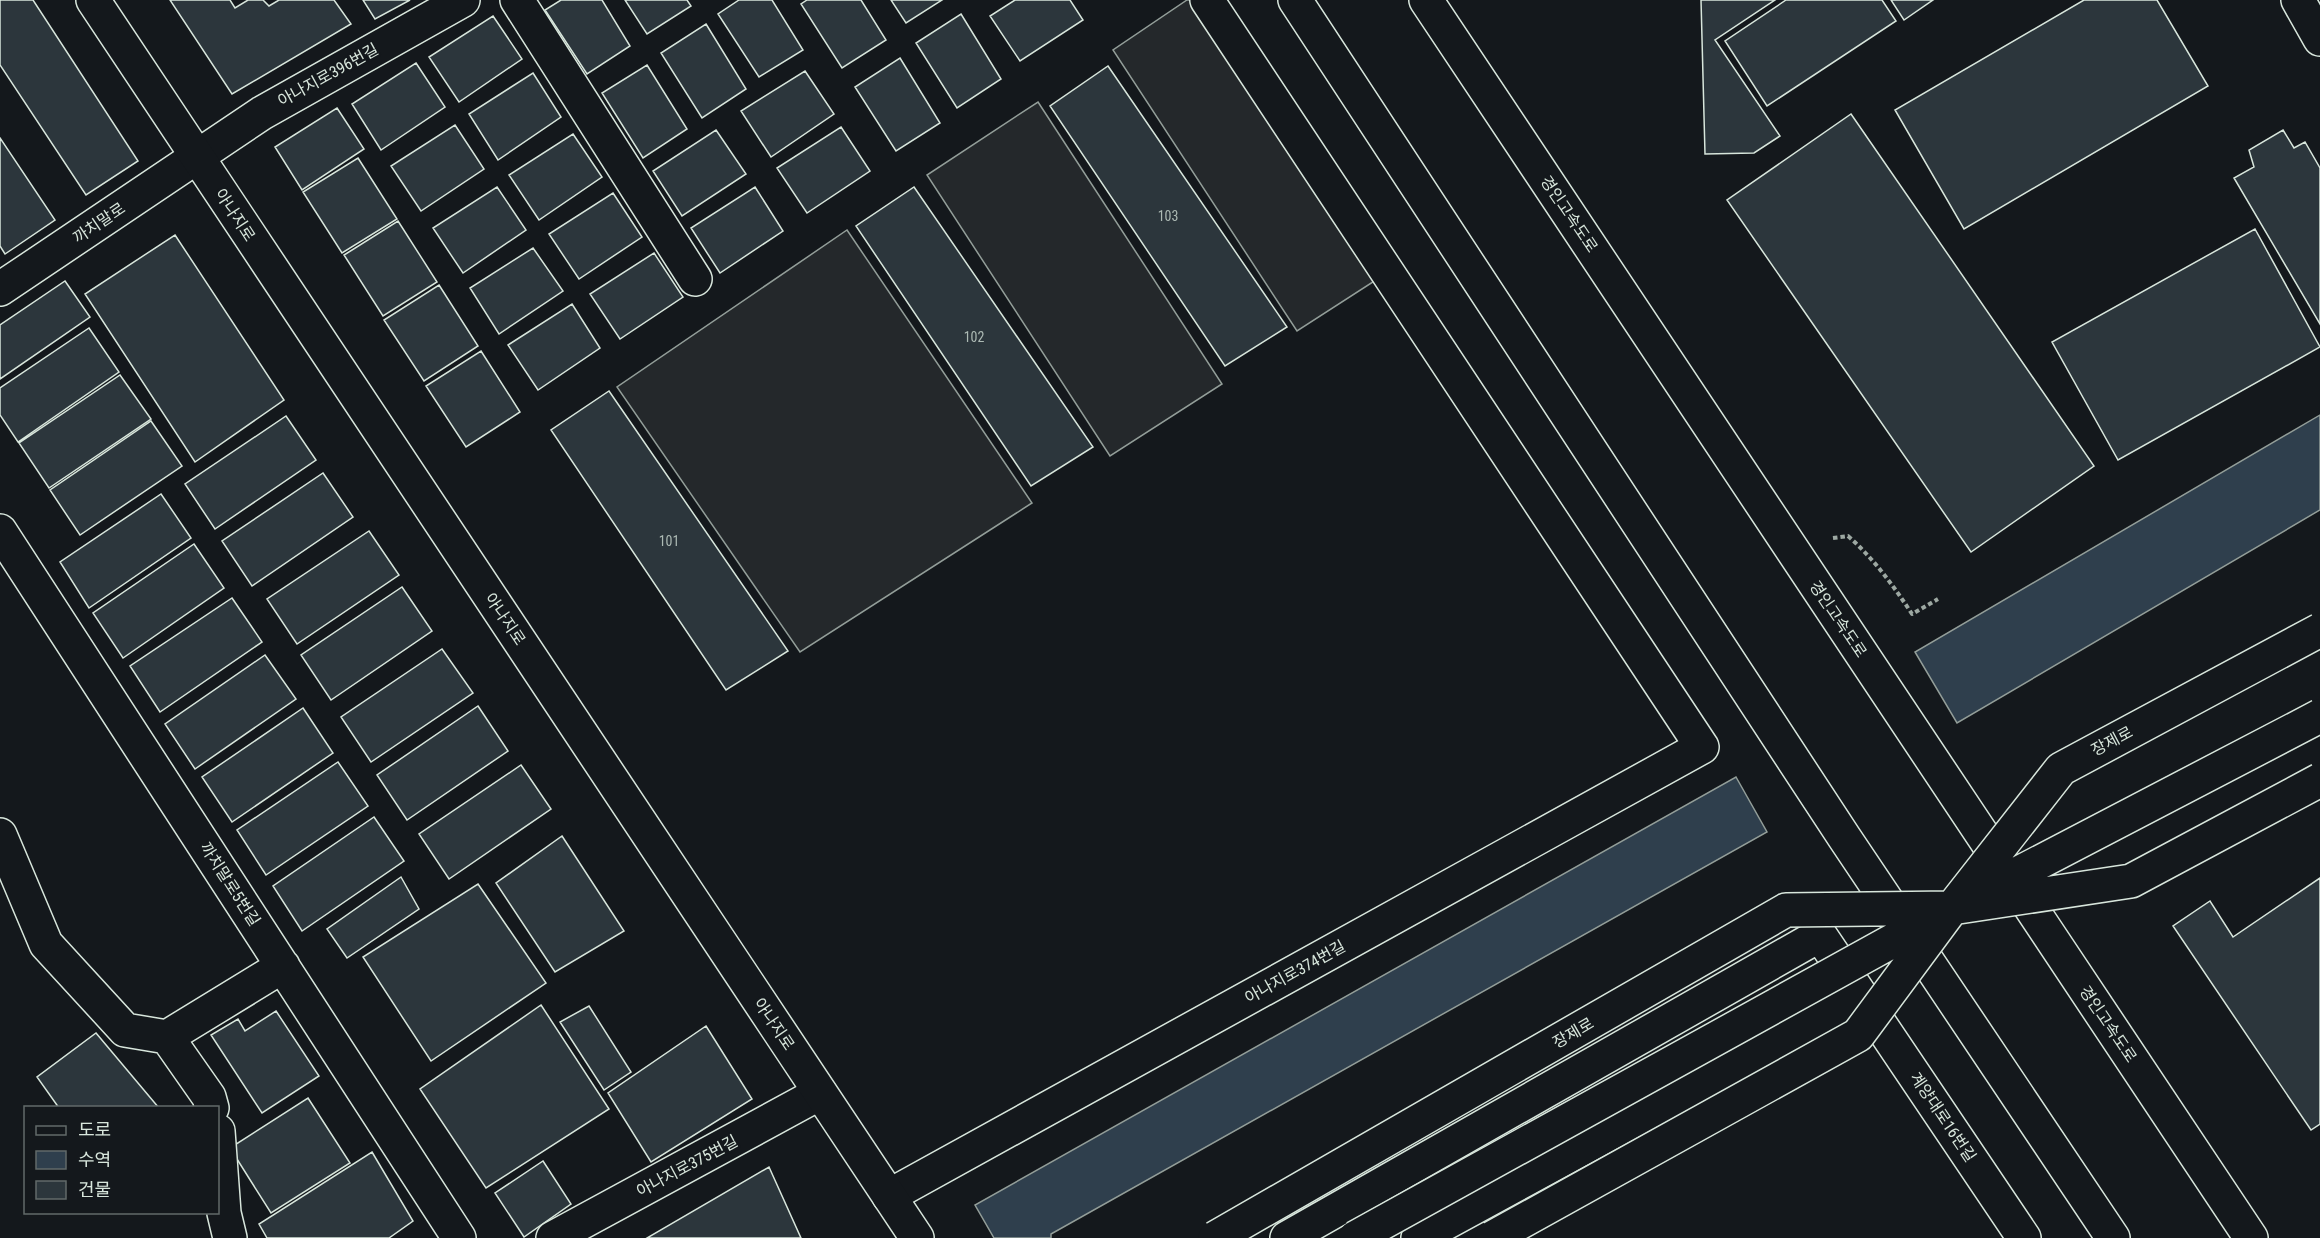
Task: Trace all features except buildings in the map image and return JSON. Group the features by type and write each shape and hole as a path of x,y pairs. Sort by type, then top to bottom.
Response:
{"main road":[{"name":"아나지로","path":"93,0 917,1238"},
{"name":"아나지로396번길","path":"198,158 262,112 464,0"},
{"path":"517,0 695,279"},
{"name":"아나지로374번길","path":"889,1196 1702,747 1207,0"},
{"path":"1295,0 1844,837 2113,1238"},
{"name":"경인고속도로","path":"1426,0 2251,1238"},
{"path":"2298,0 2320,39"},
{"name":"까치말로","path":"0,289 198,158"},
{"name":"까치말로5번길","path":"0,531 459,1238"},
{"name":"장제로","path":"1492,1238 1858,1035 1952,908 2061,769 2320,630"},
{"name":"장제로","path":"1355,1238 1952,908 2320,716"},
{"name":"장제로","path":"1215,1238 1786,910 1952,908 2131,881 2320,780"},
{"path":"0,838 46,944 125,1030 167,1037 283,966"},
{"name":"계양대로16번길","path":"1287,1238 1820,935 2024,1238"},
{"path":"1418,1238 1862,997"},
{"path":"167,1037 209,1097 212,1106"},
{"name":"아나지로375번길","path":"553,1238 820,1093"},
{"path":"219,1145 224,1213 230,1238"}],"path":[{"path":"1833,538 1848,536 1865,551 1889,578 1912,614 1938,599"}],"shaded area":[{"path":"1187,0 1192,0 1376,280 1297,331 1113,50"},
{"path":"1038,102 1222,384 1110,456 927,175"},
{"path":"847,230 1032,503 800,652 617,387"}],"water":[{"path":"2320,415 2320,510 1957,723 1915,652"},
{"path":"1736,777 1767,832 1051,1234 1051,1238 994,1238 975,1205"}]}
